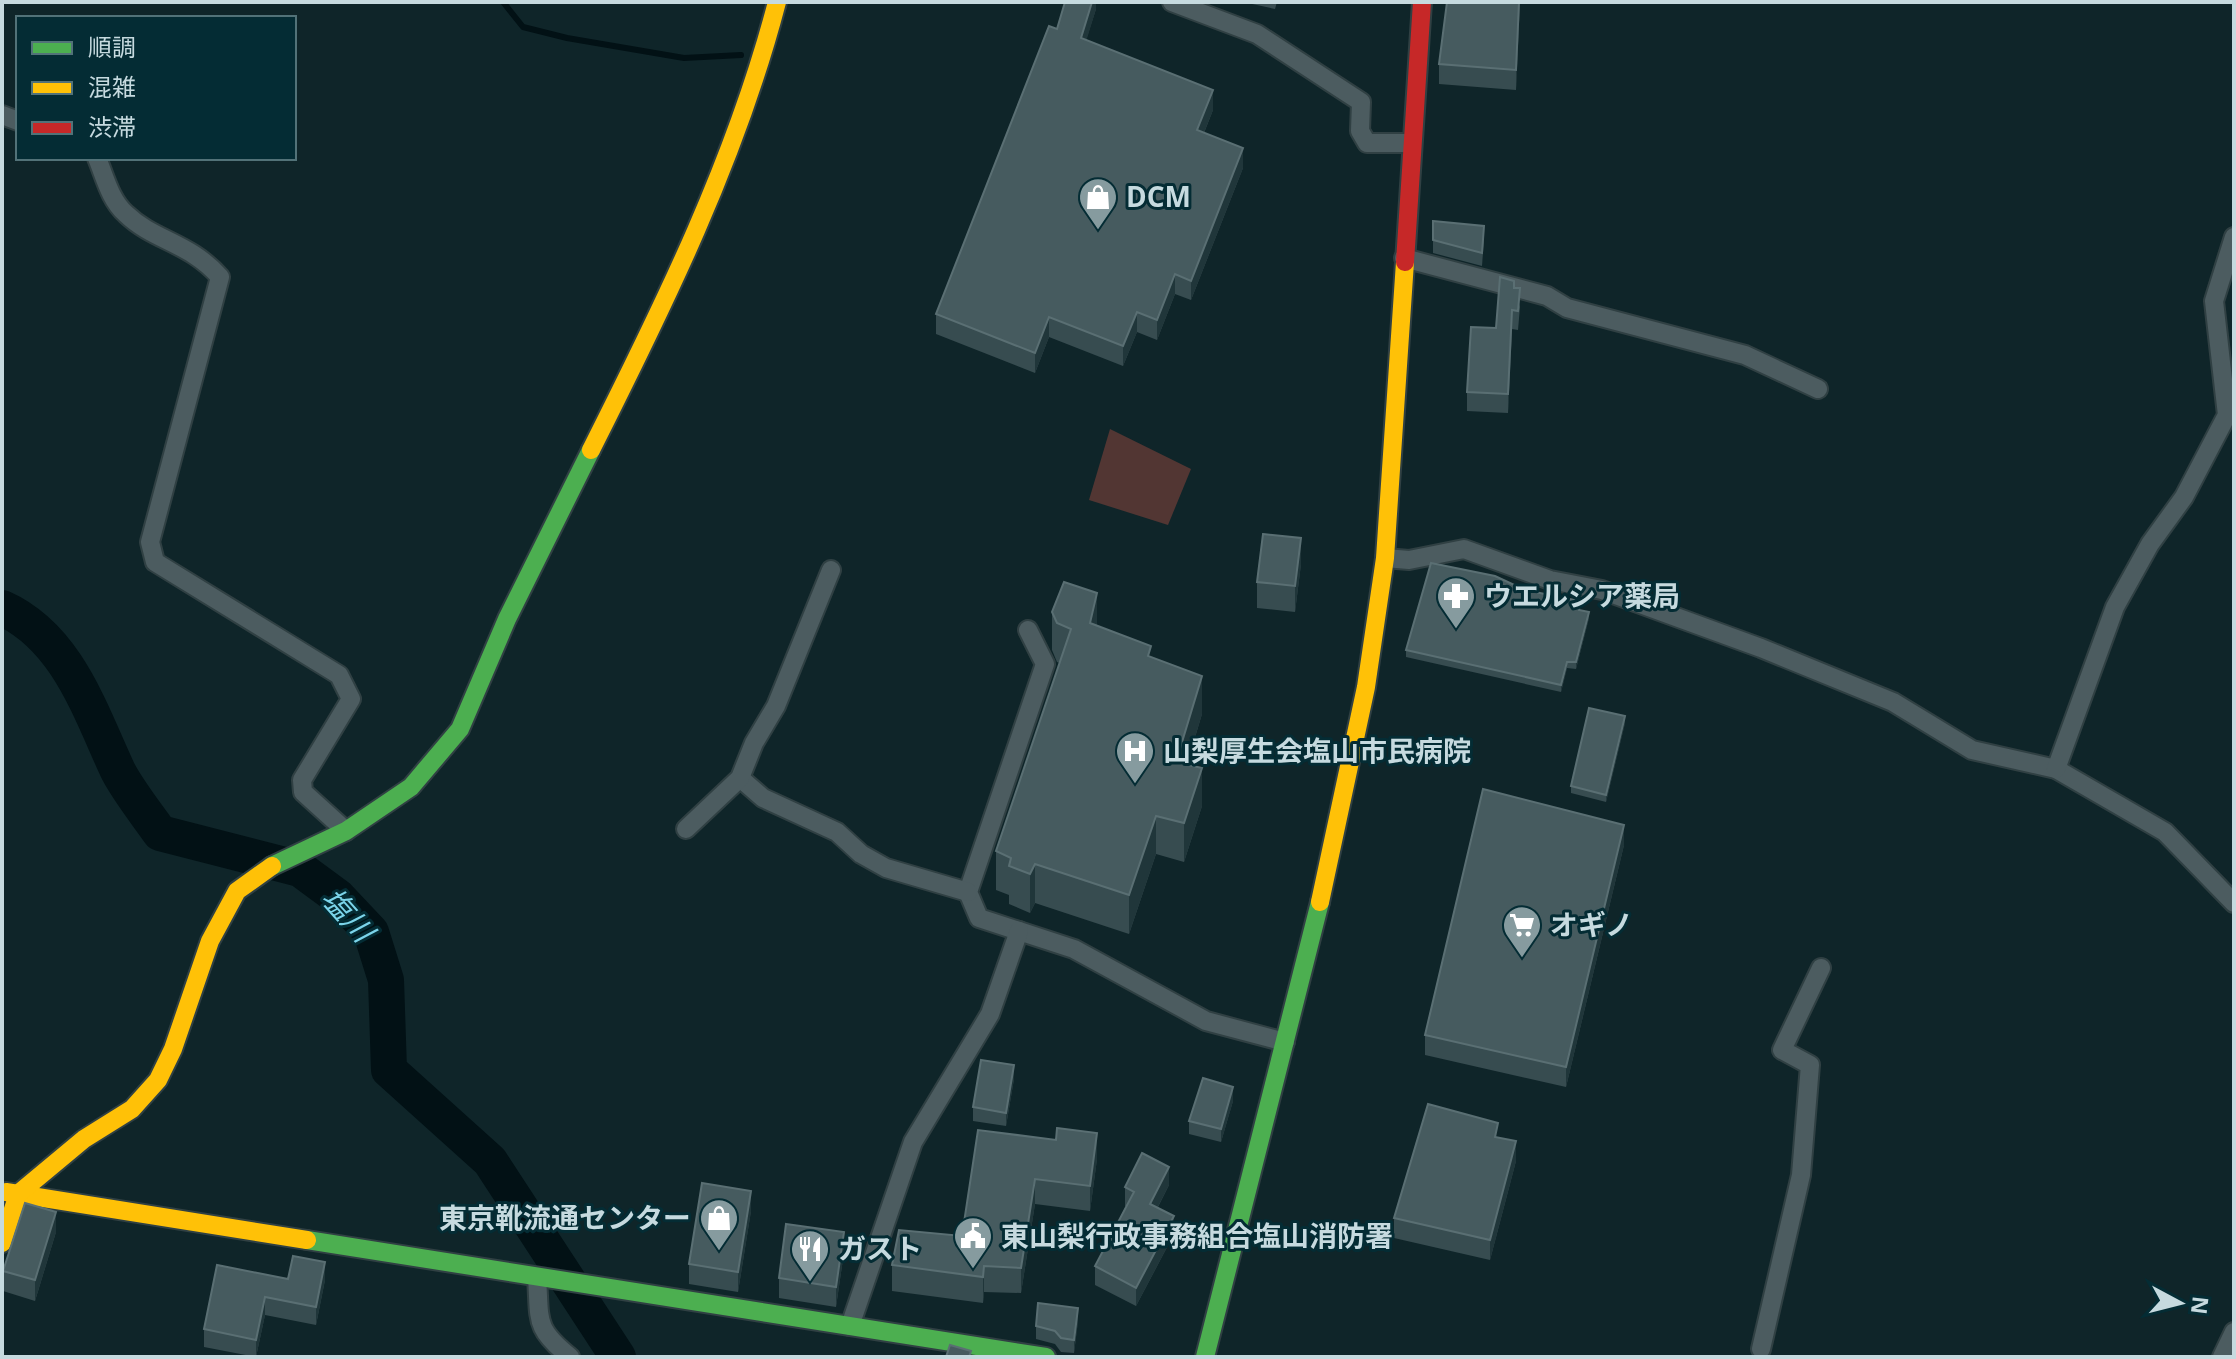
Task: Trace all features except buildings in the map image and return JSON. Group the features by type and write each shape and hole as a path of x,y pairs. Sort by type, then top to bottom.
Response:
{"street":[{"path":"2,1243 10,1193 84,1139 132,1109 158,1080 173,1049 210,941 237,891 260,872 346,831 411,787 460,729 507,619 679,274 761,63 777,2"},
{"path":"1172,2 1257,34 1361,102 1360,131 1367,143 1412,143"},
{"path":"1205,1357 1333,850 1366,687 1385,558 1422,2"},
{"path":"98,160 115,202 126,215 201,256 220,277 150,542 155,562 339,675 351,699 302,780 303,792 346,831"},
{"path":"2056,769 2115,607 2150,544 2184,497 2227,415 2214,301 2234,237"},
{"path":"1404,258 1547,296 1567,308 1745,355 1818,389"},
{"path":"1385,558 1409,560 1464,549 1550,580 1602,590 1761,648 1893,702 1972,750 2056,769 2165,832 2234,903"},
{"path":"686,829 740,778 754,743 776,706 831,570"},
{"path":"1028,630 1045,664 968,892 979,918 1074,949 1206,1021 1285,1042"},
{"path":"740,778 763,798 837,832 861,854 886,868 968,892"},
{"path":"850,1326 913,1142 990,1014 1019,931"},
{"path":"1761,1349 1801,1175 1810,1065 1782,1050 1821,968"},
{"path":"10,1193 1046,1357"},
{"path":"537,1277 540,1321 545,1337 570,1357"},
{"path":"2222,1357 2234,1332"}],"shaded area":[{"path":"1110,429 1191,469 1168,525 1089,500"}],"waterway":[{"path":"503,2 523,27 567,38 684,58 741,55"},
{"name":"塩川","path":"2,608 44,637 60,656 86,701 122,779 160,833 300,869 338,897 371,932 386,980 389,1070 490,1161 618,1357"}],"traffic: fast":[{"path":"272,866 346,831 411,787 460,729 507,619 591,450"},
{"path":"1205,1357 1320,902"},
{"path":"307,1240 1046,1357"}],"traffic: slow":[{"path":"591,450 671,286 719,175 741,118 777,2"},
{"path":"1320,902 1366,687 1385,558 1405,262"},
{"path":"2,1243 18,1194 84,1139 132,1109 158,1080 173,1049 210,941 237,891 272,866"},
{"path":"6,1192 307,1240"}],"traffic: jam":[{"path":"1405,262 1422,2"}],"place":[{"name":"DCM","path":"1098,231"},
{"name":"ウエルシア薬局","path":"1456,630"},
{"name":"山梨厚生会塩山市民病院","path":"1135,785"},
{"name":"オギノ","path":"1522,959"},
{"name":"東京靴流通センター","path":"719,1252"},
{"name":"東山梨行政事務組合塩山消防署","path":"973,1270"},
{"name":"ガスト","path":"810,1283"}]}
